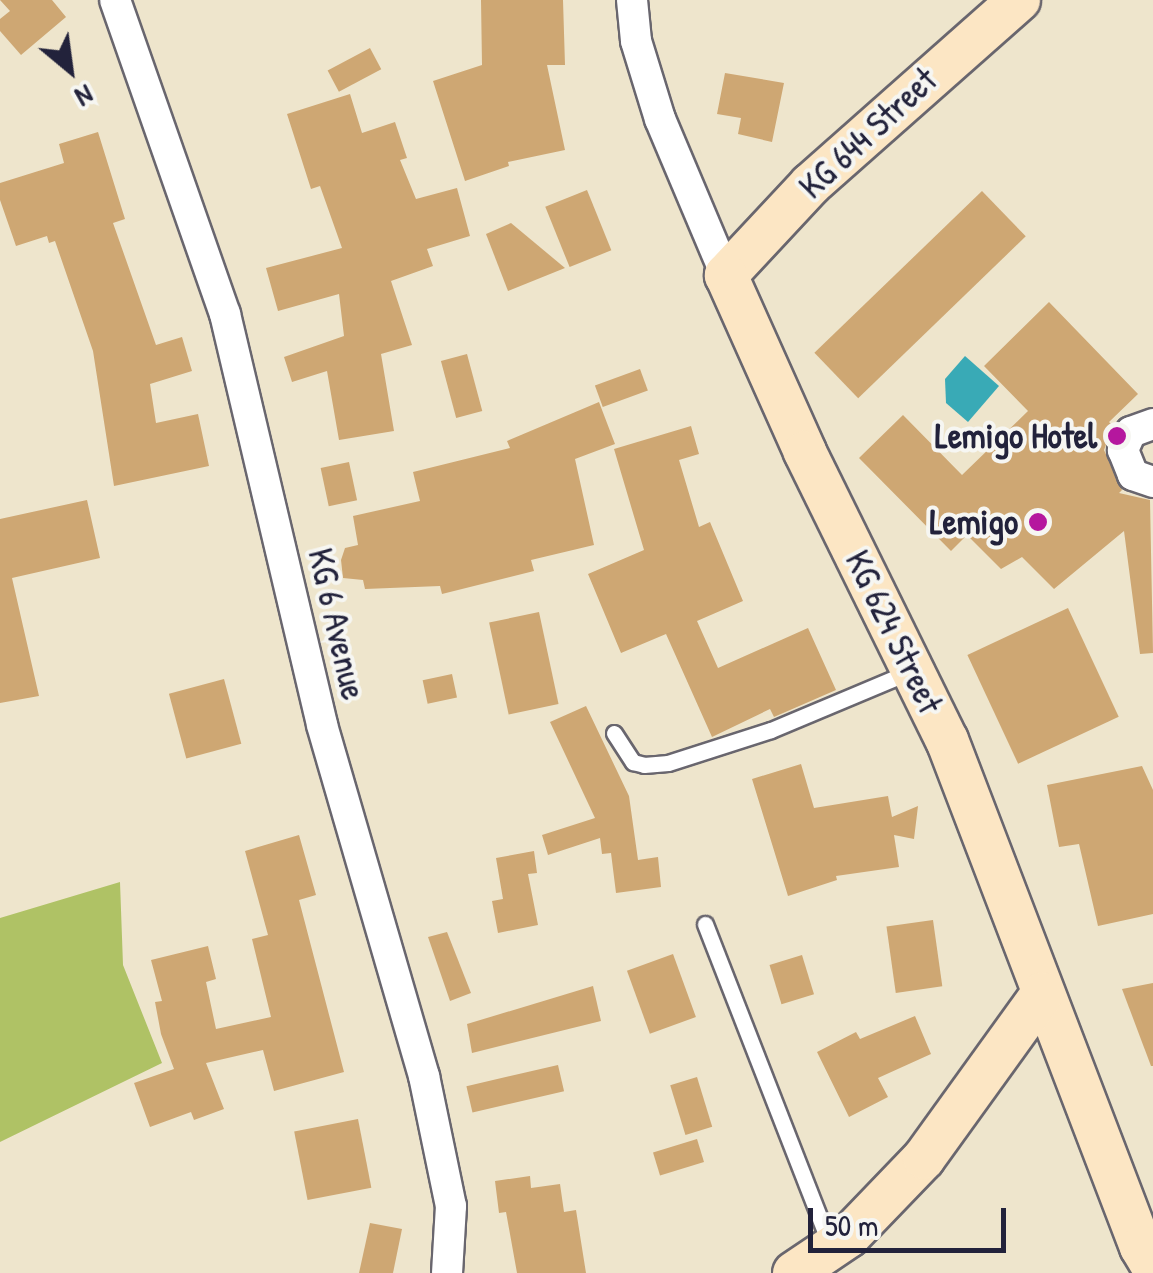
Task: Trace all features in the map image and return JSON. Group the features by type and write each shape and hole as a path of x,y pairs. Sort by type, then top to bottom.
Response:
{"main road":[{"name":"KG 644 Street","path":"726,275 810,184 1019,0"},
{"name":"KG 624 Street","path":"726,275 805,452 946,740 1141,1248 1153,1267"},
{"path":"794,1273 850,1236 924,1158 1043,994"}],"street":[{"name":"KG 6 Avenue","path":"115,0 225,314 322,725 424,1076 451,1206 447,1273"},
{"name":"KG 624 Street","path":"632,0 636,41 660,118 726,275"},
{"path":"1153,424 1131,432 1123,450 1133,475 1153,482"}],"lane":[{"path":"614,733 634,762 668,763 771,730 913,670"},
{"path":"705,924 832,1249"}],"green space":[{"path":"120,882 123,965 162,1063 0,1142 0,918"}],"water":[{"path":"965,356 999,386 968,422 946,403 945,379"}],"building":[{"path":"0,0 52,0 66,17 21,55 0,31 0,19 10,11"},
{"path":"481,0 563,0 565,65 547,65 565,150 508,162 509,166 465,181 433,81 482,65"},
{"path":"370,48 381,69 339,92 328,71"},
{"path":"725,73 784,83 772,142 738,134 741,118 717,114"},
{"path":"350,94 362,133 395,122 407,158 400,160 416,199 457,188 470,236 427,249 433,266 391,281 412,345 381,354 394,431 339,440 327,371 292,382 284,357 344,336 339,294 278,311 266,268 342,248 320,186 311,189 287,114"},
{"path":"98,132 125,219 113,223 156,345 182,337 192,371 150,384 156,423 198,414 209,466 114,486 93,351 55,241 49,243 47,236 16,246 0,200 0,183 64,163 59,144"},
{"path":"587,190 611,250 570,267 545,207"},
{"path":"982,191 1026,236 858,398 814,353"},
{"path":"511,223 565,268 508,291 486,234"},
{"name":"Lemigo","path":"1049,302 1138,394 1109,422 1113,426 1104,450 1122,490 1119,493 1150,500 1153,653 1140,654 1124,531 1054,589 1022,557 1001,569 967,535 951,551 859,458 903,415 962,475 1028,411 984,366"},
{"path":"467,354 482,411 456,418 441,361"},
{"path":"640,369 648,391 603,407 595,385"},
{"path":"599,402 615,444 575,459 594,545 531,560 534,571 442,594 440,586 365,589 363,580 343,578 341,560 345,548 358,545 353,516 420,501 413,472 510,448 507,441"},
{"path":"691,426 699,454 679,460 699,527 710,522 743,601 697,621 718,668 808,628 836,690 774,717 770,709 712,737 666,634 621,653 588,574 644,550 614,449"},
{"path":"349,462 357,500 329,506 321,468"},
{"path":"87,500 100,558 12,578 39,696 0,703 0,519"},
{"path":"1068,608 1119,717 1018,764 967,655"},
{"path":"539,612 559,704 509,715 489,623"},
{"path":"452,674 457,697 428,704 423,680"},
{"path":"224,679 241,744 186,758 169,694"},
{"path":"586,706 629,796 638,860 658,857 661,887 616,893 611,853 602,854 600,838 548,855 542,835 595,818 550,722"},
{"path":"801,764 814,808 888,796 892,817 918,806 914,839 894,835 899,867 836,876 837,880 788,896 752,779"},
{"path":"1142,766 1153,790 1153,914 1098,926 1079,844 1059,847 1047,785"},
{"path":"299,835 316,895 299,900 344,1072 274,1091 263,1050 206,1063 224,1109 194,1120 191,1112 150,1127 134,1083 174,1069 161,1034 155,1002 162,1001 151,960 208,946 216,979 206,982 216,1029 271,1017 252,939 268,935 245,851"},
{"path":"534,851 537,873 528,874 538,925 498,933 492,901 503,899 496,858"},
{"path":"933,920 942,986 896,993 886,927"},
{"path":"447,932 471,993 450,1001 428,937"},
{"path":"673,954 696,1017 650,1034 627,971"},
{"path":"802,955 814,994 781,1004 769,965"},
{"path":"1153,983 1153,1066 1151,1066 1122,989"},
{"path":"593,986 601,1021 472,1053 467,1024"},
{"path":"915,1016 931,1054 878,1078 888,1097 849,1117 817,1052 856,1032 860,1039"},
{"path":"558,1065 564,1091 472,1112 466,1086"},
{"path":"697,1077 712,1127 685,1135 670,1085"},
{"path":"358,1119 371,1188 308,1200 294,1131"},
{"path":"697,1139 704,1162 660,1175 653,1152"},
{"path":"530,1176 531,1188 560,1184 564,1212 576,1210 586,1273 517,1273 506,1212 499,1213 495,1181"},
{"path":"370,1223 402,1229 393,1273 359,1273"}],"place":[{"name":"Lemigo Hotel","path":"1117,436"},
{"name":"Lemigo","path":"1038,522"}]}
